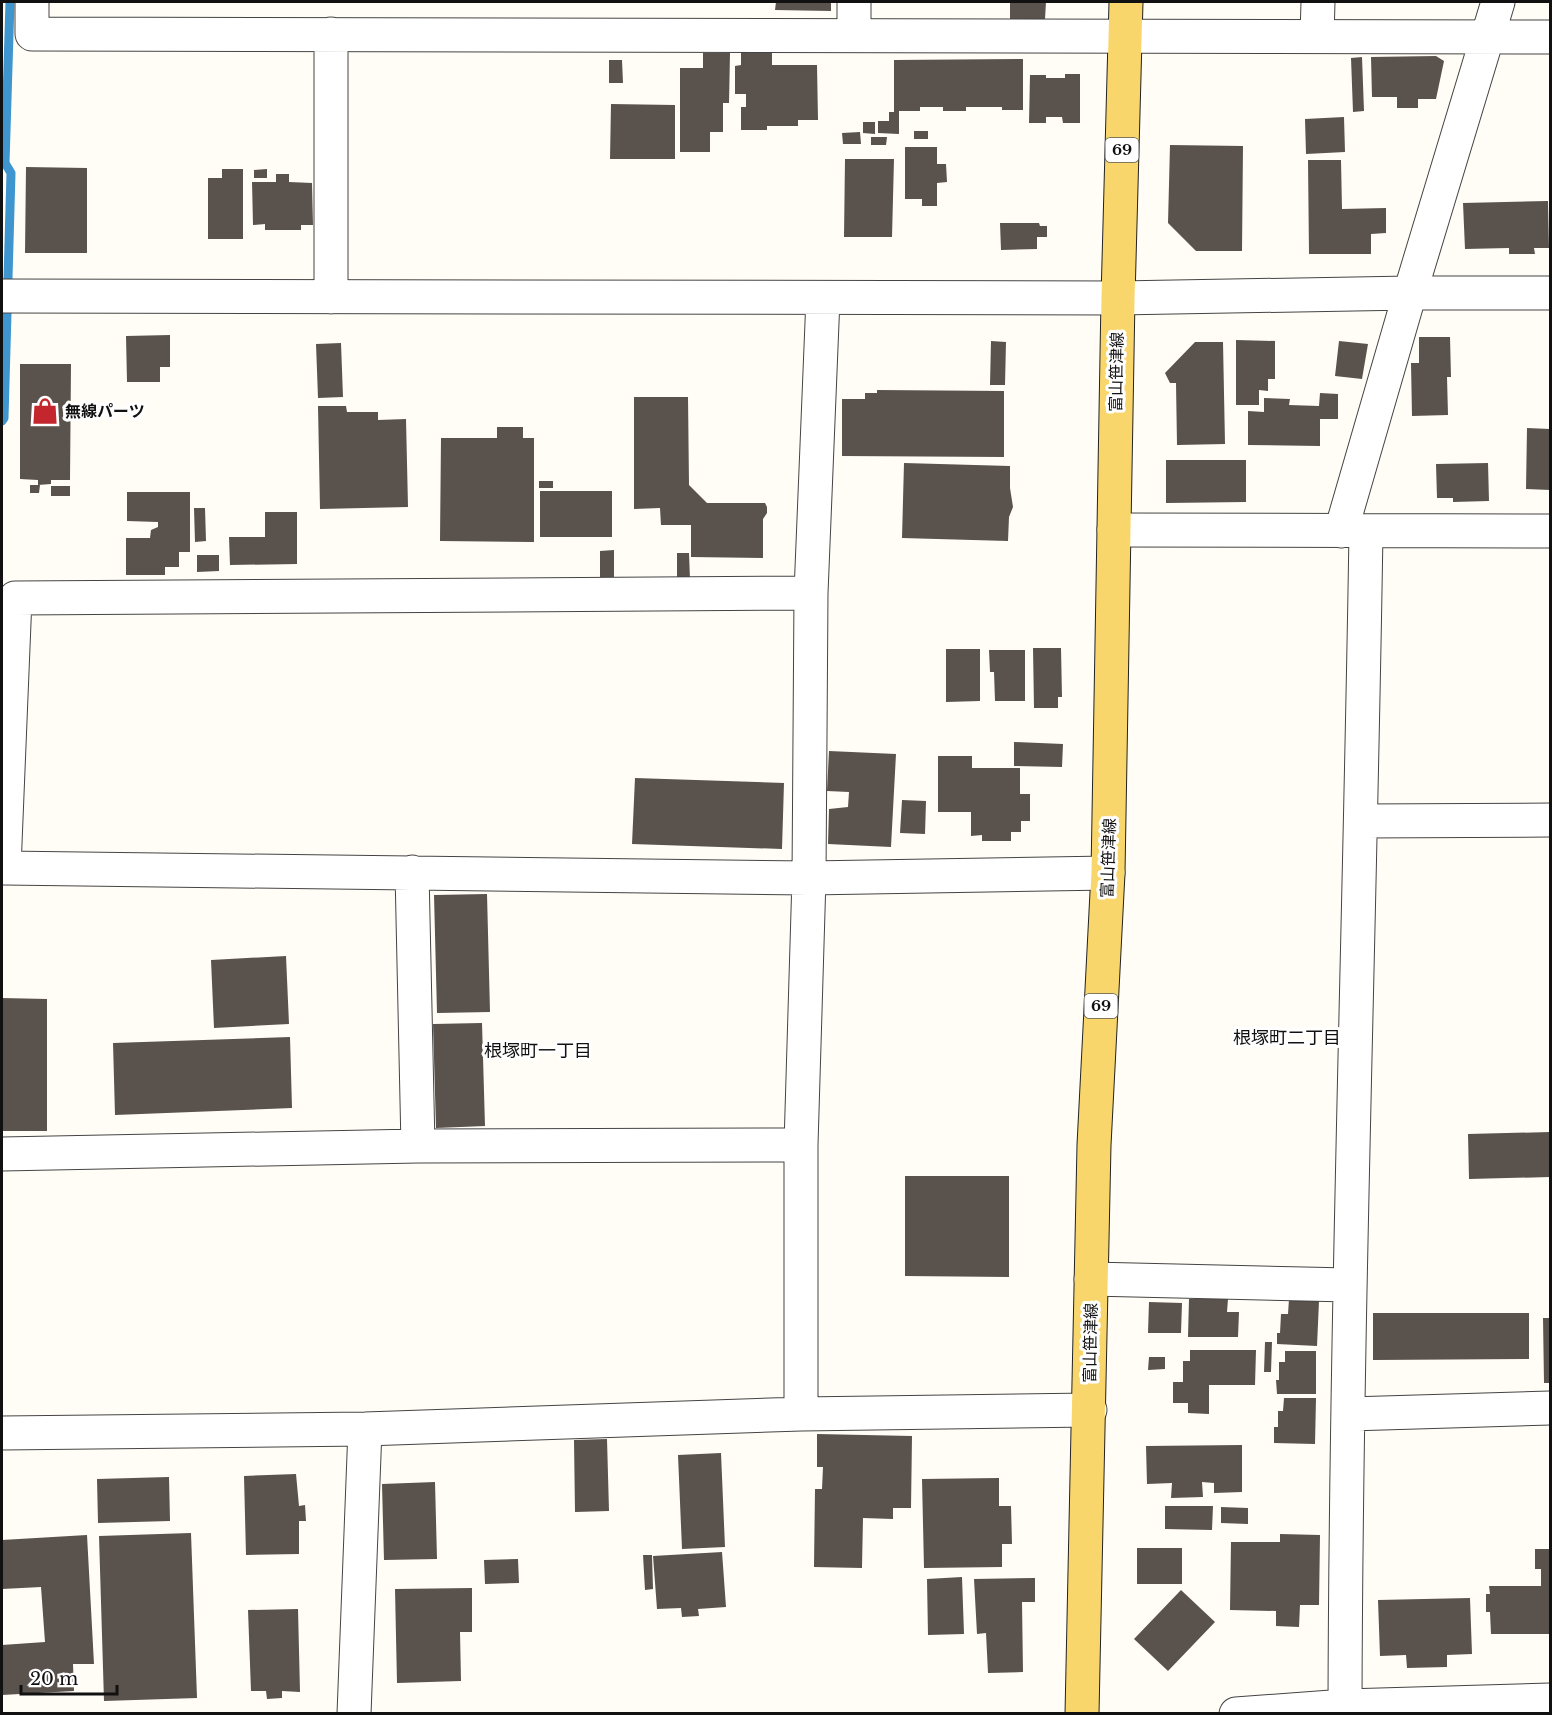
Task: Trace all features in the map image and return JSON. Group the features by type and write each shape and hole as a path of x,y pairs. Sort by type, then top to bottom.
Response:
{"main road":[{"name":"富山笹津線","path":"1082,1713 1094,1145 1108,873 1118,298 1126,2"}],"street":[{"path":"32,2 32,34 1551,37"},
{"path":"854,2 854,35"},
{"path":"1317,2 1317,36"},
{"path":"1345,1706 1349,1285 1362,821 1354,531 1410,293 1498,2"},
{"path":"331,34 331,297"},
{"path":"2,296 1118,298 1551,293"},
{"path":"801,1414 801,1145 809,878 811,593 823,298"},
{"path":"1114,530 1551,531"},
{"path":"811,593 15,598 4,868 809,878 1108,873"},
{"path":"1362,821 1551,820"},
{"path":"412,872 418,1146"},
{"path":"2,1155 418,1146 801,1145"},
{"path":"1091,1279 1349,1285"},
{"path":"1349,1414 1551,1408"},
{"path":"2,1432 365,1429 801,1414 1089,1410"},
{"path":"354,1713 365,1429"},
{"path":"1236,1713 1345,1706 1551,1700"}],"building":[{"path":"776,2 831,2 831,11 775,10"},
{"path":"1010,2 1046,2 1045,19 1010,19"},
{"path":"741,51 772,51 772,65 817,65 818,120 798,120 798,126 767,126 767,130 741,130 741,107 746,107 746,94 735,94 735,66 741,65"},
{"path":"703,53 730,53 729,103 723,103 723,132 710,132 710,152 680,152 680,68 703,68"},
{"path":"1436,56 1444,61 1436,99 1418,99 1418,108 1397,108 1397,97 1372,97 1371,57"},
{"path":"1362,57 1364,111 1353,112 1351,58"},
{"path":"1023,59 1023,110 1002,110 1002,107 966,107 966,111 943,111 943,107 920,107 920,111 899,111 899,134 878,133 878,121 889,121 889,112 894,112 894,60"},
{"path":"609,60 622,60 623,83 609,83"},
{"path":"1065,74 1080,74 1080,123 1063,123 1062,117 1046,117 1046,123 1029,123 1030,75 1065,78"},
{"path":"611,104 675,105 675,159 610,159"},
{"path":"1344,117 1345,152 1306,154 1305,119"},
{"path":"863,122 875,122 875,134 863,133"},
{"path":"914,131 928,131 928,139 914,139"},
{"path":"860,132 861,144 843,144 842,133"},
{"path":"871,137 887,137 886,145 871,145"},
{"path":"1170,145 1243,146 1242,251 1196,251 1168,223"},
{"path":"905,147 937,147 937,164 946,164 947,182 937,183 937,206 922,206 922,199 905,199"},
{"path":"845,159 894,159 892,237 844,237"},
{"path":"1308,160 1341,160 1342,209 1386,208 1386,233 1371,234 1371,254 1309,254"},
{"path":"26,167 87,168 87,253 25,253"},
{"path":"222,169 243,169 243,239 208,239 208,178 222,178"},
{"path":"267,169 267,178 254,178 254,170"},
{"path":"276,174 289,174 289,182 312,183 313,225 301,225 301,230 265,230 265,224 253,225 252,182 276,182"},
{"path":"1548,201 1549,248 1534,248 1535,254 1509,254 1509,248 1465,249 1463,203"},
{"path":"1000,223 1039,223 1040,226 1047,226 1047,237 1037,237 1037,249 1001,250"},
{"path":"170,335 170,367 160,367 160,382 127,382 126,336"},
{"path":"1419,337 1450,337 1451,377 1447,377 1448,415 1412,416 1411,363 1419,363"},
{"path":"1236,340 1275,341 1275,379 1268,379 1268,391 1259,390 1259,405 1236,405"},
{"path":"991,341 1006,342 1005,385 990,385"},
{"path":"1339,341 1368,344 1362,379 1335,376"},
{"path":"1195,342 1223,342 1225,444 1177,445 1176,383 1170,383 1165,373"},
{"path":"341,343 343,397 318,398 316,344"},
{"path":"20,364 71,364 70,480 51,480 51,484 38,485 38,480 20,479"},
{"path":"877,390 1004,391 1004,457 842,456 842,399 865,399 865,393 877,393"},
{"path":"1320,393 1338,394 1338,419 1320,419 1320,446 1248,445 1248,411 1264,412 1264,398 1290,399 1289,405 1319,406"},
{"path":"634,397 688,397 689,485 707,503 765,503 767,513 763,519 763,558 691,557 691,525 661,525 660,508 634,509"},
{"path":"318,406 346,406 347,412 378,412 378,420 406,419 408,507 320,509"},
{"path":"497,427 523,427 523,438 534,438 534,542 440,541 441,438 497,438"},
{"path":"1527,428 1550,429 1550,490 1526,489"},
{"path":"1166,460 1246,460 1246,502 1166,503"},
{"path":"904,463 1010,466 1013,507 1009,517 1008,541 902,538"},
{"path":"1488,463 1489,501 1453,502 1453,498 1437,498 1436,464"},
{"path":"539,481 553,481 553,488 539,488"},
{"path":"30,485 40,485 39,493 30,493"},
{"path":"51,486 70,486 70,496 51,496"},
{"path":"540,491 612,491 612,537 540,537"},
{"path":"127,492 190,492 190,552 179,552 179,567 165,567 165,575 126,575 126,538 150,538 151,530 158,527 158,522 127,521"},
{"path":"194,508 205,508 206,541 195,542"},
{"path":"265,512 297,512 297,564 230,565 229,537 265,537"},
{"path":"614,550 614,578 600,578 600,551"},
{"path":"677,553 689,553 690,580 677,580"},
{"path":"197,555 219,555 219,571 197,572"},
{"path":"1033,648 1061,648 1062,697 1058,697 1058,708 1034,708"},
{"path":"946,649 980,649 980,701 946,702"},
{"path":"989,650 1025,650 1025,701 995,701 994,672 990,672"},
{"path":"1014,742 1063,744 1062,767 1014,766"},
{"path":"829,751 896,754 891,847 828,844 829,809 848,807 849,792 827,791"},
{"path":"938,756 972,756 972,768 1020,768 1020,794 1030,794 1030,821 1021,821 1021,832 1011,832 1011,841 982,841 982,835 971,836 971,812 938,812"},
{"path":"635,778 784,783 782,849 632,844"},
{"path":"902,800 926,801 925,834 900,833"},
{"path":"487,894 490,1012 437,1013 434,895"},
{"path":"286,956 289,1024 214,1028 211,960"},
{"path":"2,998 47,999 47,1131 2,1131"},
{"path":"482,1023 485,1126 436,1128 433,1024"},
{"path":"290,1037 292,1108 115,1115 113,1043"},
{"path":"1550,1132 1550,1177 1469,1179 1468,1134"},
{"path":"905,1176 1009,1176 1009,1277 905,1276"},
{"path":"1189,1299 1228,1299 1227,1312 1239,1312 1238,1337 1188,1337"},
{"path":"1289,1299 1319,1301 1317,1346 1277,1344 1281,1314 1288,1314"},
{"path":"1149,1302 1182,1303 1181,1333 1148,1333"},
{"path":"1373,1313 1529,1313 1529,1359 1373,1360"},
{"path":"1543,1318 1550,1318 1550,1383 1544,1383"},
{"path":"1265,1342 1272,1342 1271,1372 1264,1372"},
{"path":"1190,1350 1256,1350 1255,1385 1209,1385 1209,1414 1188,1413 1188,1403 1173,1403 1173,1382 1183,1382 1183,1361 1190,1361"},
{"path":"1285,1351 1316,1351 1316,1394 1277,1394 1276,1380 1279,1380 1279,1362 1285,1362"},
{"path":"1149,1357 1165,1357 1165,1369 1148,1370"},
{"path":"1284,1398 1316,1398 1315,1444 1274,1443 1274,1427 1278,1427 1278,1411 1283,1411"},
{"path":"817,1434 912,1436 911,1508 893,1508 893,1519 863,1518 862,1568 814,1567 815,1489 822,1489 823,1467 817,1467"},
{"path":"607,1439 609,1511 575,1512 574,1440"},
{"path":"1242,1445 1242,1492 1214,1493 1214,1483 1202,1482 1203,1497 1171,1498 1172,1483 1147,1484 1146,1446"},
{"path":"721,1453 725,1547 682,1549 678,1455"},
{"path":"296,1474 299,1506 305,1505 306,1521 299,1521 299,1554 246,1555 244,1476"},
{"path":"169,1477 170,1521 98,1523 97,1479"},
{"path":"999,1478 999,1506 1011,1506 1012,1544 1002,1544 1002,1567 924,1568 922,1479"},
{"path":"435,1482 437,1559 384,1560 382,1484"},
{"path":"1165,1506 1213,1506 1212,1530 1165,1529"},
{"path":"1221,1507 1248,1508 1248,1524 1221,1523"},
{"path":"191,1533 197,1698 104,1701 99,1536"},
{"path":"1280,1534 1320,1535 1319,1605 1300,1605 1299,1627 1276,1626 1276,1611 1230,1610 1231,1542 1280,1542"},
{"path":"87,1535 94,1664 73,1664 74,1691 2,1695 2,1645 45,1642 41,1587 2,1589 2,1540"},
{"path":"1137,1548 1182,1548 1182,1584 1137,1584"},
{"path":"1535,1549 1550,1549 1550,1634 1491,1634 1490,1612 1486,1612 1486,1594 1490,1594 1489,1586 1541,1586 1541,1569 1535,1569"},
{"path":"722,1552 726,1607 698,1609 699,1616 682,1617 681,1608 657,1609 653,1556"},
{"path":"643,1555 652,1555 653,1589 645,1590"},
{"path":"518,1559 519,1583 485,1584 484,1560"},
{"path":"962,1577 964,1634 928,1635 927,1579"},
{"path":"1035,1578 1035,1602 1022,1602 1023,1672 988,1673 986,1633 977,1634 974,1579"},
{"path":"472,1588 472,1632 460,1632 461,1681 397,1683 395,1589"},
{"path":"1181,1590 1215,1622 1168,1671 1134,1639"},
{"path":"1470,1598 1472,1654 1447,1655 1447,1667 1407,1668 1406,1655 1380,1656 1378,1600"},
{"path":"298,1609 300,1692 282,1691 282,1698 267,1699 266,1691 251,1691 248,1610"}],"waterway":[{"path":"2,421 4,418 11,173 5,163 10,2"}],"place":[{"name":"無線パーツ","path":"45,411"}],"district":[{"name":"根塚町二丁目","path":"1287,1038"},
{"name":"根塚町一丁目","path":"538,1051"}]}
